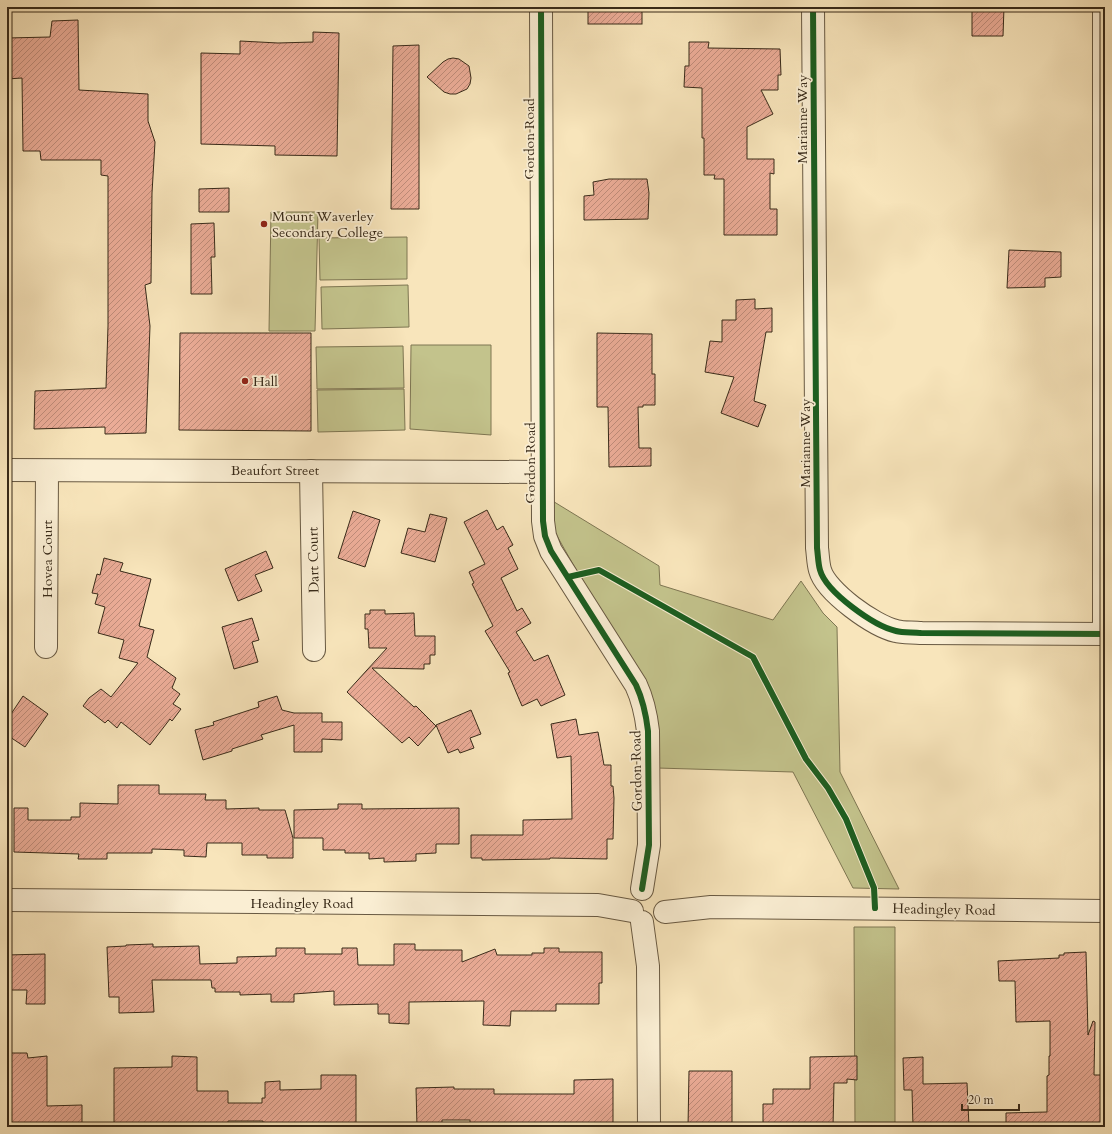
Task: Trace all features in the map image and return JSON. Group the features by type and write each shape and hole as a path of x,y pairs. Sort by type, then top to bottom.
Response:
{"street":[{"name":"Gordon Road","path":"541,7 543,521 545,536 551,551 636,685 646,713 648,731 649,1127"},
{"name":"Marianne Way","path":"813,7 818,548 820,571 830,586 859,612 876,623 896,631 920,633 1104,634"},
{"path":"1104,7 1104,634"},
{"name":"Beaufort Street","path":"7,470 542,472"},
{"name":"Hovea Court","path":"46,647 47,471"},
{"name":"Dart Court","path":"311,471 314,650"},
{"name":"Headingley Road","path":"7,900 1105,911"}],"green space":[{"path":"271,212 318,212 315,331 269,331"},
{"path":"407,237 407,279 320,280 319,238"},
{"path":"408,285 409,327 322,329 321,287"},
{"path":"411,345 491,345 491,435 410,429"},
{"path":"403,346 404,388 317,389 316,347"},
{"path":"404,389 405,430 318,432 317,390"},
{"path":"551,500 659,566 660,585 773,620 801,581 823,613 837,627 840,772 899,889 853,888 793,772 657,768 655,710 552,527"},
{"path":"854,927 895,927 895,1127 855,1127"}],"building":[{"path":"588,7 642,7 642,24 588,24"},
{"path":"972,7 1004,7 1003,36 972,36"},
{"path":"78,20 79,90 148,94 148,121 155,142 152,193 151,283 145,285 150,326 146,433 105,434 105,427 34,429 35,391 106,388 108,326 108,176 101,175 101,160 41,160 40,151 23,151 22,78 7,79 7,38 50,37 52,21"},
{"path":"313,32 339,33 337,156 275,155 275,146 201,144 201,53 240,54 240,41 278,43 313,42"},
{"path":"689,42 709,42 708,48 780,49 781,75 778,75 778,90 761,90 773,114 747,127 747,159 774,159 774,174 770,173 770,209 777,209 777,235 724,235 724,179 714,179 715,175 704,175 702,88 684,87 685,66 689,66"},
{"path":"419,45 419,209 391,209 393,46"},
{"path":"453,58 459,59 469,66 471,78 467,89 456,94 450,94 444,92 427,77 443,62"},
{"path":"609,179 647,179 649,193 648,219 584,220 584,196 594,195 593,182"},
{"path":"229,188 229,212 199,212 199,189"},
{"path":"214,223 215,257 211,257 212,294 191,294 191,224"},
{"path":"1009,250 1061,252 1061,277 1045,278 1045,287 1007,288"},
{"path":"755,299 755,309 772,308 772,332 766,332 754,401 766,405 758,427 721,413 734,377 705,372 710,341 722,342 722,320 736,320 736,300"},
{"name":"Hall","path":"180,333 311,333 311,431 179,430"},
{"path":"597,333 652,334 652,374 655,374 655,405 643,405 643,407 638,407 639,448 651,448 651,466 609,467 608,407 597,407"},
{"path":"487,510 497,530 503,526 513,545 508,548 518,569 501,578 517,611 522,608 531,623 516,632 534,661 548,655 565,695 541,706 537,699 522,706 508,673 510,672 485,631 493,626 472,584 474,583 469,572 485,564 464,522"},
{"path":"353,511 380,520 365,567 338,558"},
{"path":"430,514 447,518 435,562 401,553 408,528 425,532"},
{"path":"266,551 273,568 255,575 262,591 238,601 225,569"},
{"path":"104,558 123,563 120,571 151,579 139,626 154,630 147,657 176,678 172,688 180,694 173,704 181,709 172,721 170,719 150,745 121,722 117,728 108,720 105,723 83,706 89,698 101,689 111,697 138,663 119,658 124,640 98,633 105,607 95,604 98,594 92,593 97,574 100,575"},
{"path":"370,610 385,610 385,614 414,613 415,636 435,636 435,655 430,655 430,664 424,664 424,669 372,668 414,707 416,706 436,726 418,746 409,737 402,743 347,692 387,648 369,648 368,629 365,629 365,614 370,614"},
{"path":"252,618 259,640 252,642 258,662 234,669 222,627"},
{"path":"23,696 48,714 25,747 7,735 7,720"},
{"path":"277,696 282,710 294,713 322,713 322,722 342,722 342,740 322,739 322,752 294,752 294,725 261,735 263,739 203,760 195,730 214,725 213,722 259,707 258,702"},
{"path":"471,710 481,734 470,738 474,748 460,753 458,749 448,753 436,725"},
{"path":"576,719 579,735 598,732 604,765 611,765 611,786 613,786 614,798 613,839 607,839 607,859 550,858 482,860 482,858 471,858 471,835 523,835 523,820 572,819 571,756 557,758 551,724"},
{"path":"118,785 159,785 159,794 206,794 205,800 226,800 226,809 259,808 259,810 285,810 293,838 293,858 267,858 267,855 242,855 242,843 207,843 206,857 184,856 184,850 152,849 152,853 107,853 107,859 78,859 79,854 14,852 14,808 28,808 28,820 71,820 71,817 80,817 80,803 118,804"},
{"path":"338,804 362,804 362,809 459,808 459,844 436,844 436,853 416,854 416,861 384,862 384,858 369,859 369,853 345,853 345,850 323,850 323,838 294,838 294,810 338,809"},
{"path":"153,944 153,947 199,946 200,964 237,963 237,957 276,956 276,948 305,948 305,954 342,954 342,948 357,948 358,965 394,965 394,944 415,944 415,950 462,950 462,962 495,949 497,955 532,955 532,953 544,953 544,948 559,948 559,952 602,952 602,983 599,983 599,1004 556,1004 556,1011 511,1011 510,1026 483,1025 484,1001 409,1002 409,1024 389,1023 389,1014 378,1014 378,1004 334,1005 334,991 294,994 294,1002 271,1002 271,994 240,995 240,992 215,992 215,988 212,988 211,980 152,980 154,1012 119,1013 119,997 109,997 107,947"},
{"path":"1086,952 1088,1035 1093,1021 1095,1022 1094,1075 1105,1075 1105,1127 1006,1127 1006,1113 1047,1112 1050,1021 1016,1022 1015,981 999,981 998,961 1059,958 1059,955 1064,955 1064,953"},
{"path":"45,954 45,1004 26,1004 27,990 7,990 7,955"},
{"path":"7,1053 27,1053 28,1058 47,1056 47,1106 82,1105 82,1127 7,1127"},
{"path":"172,1056 197,1057 197,1091 228,1091 228,1103 262,1103 262,1098 265,1098 265,1082 280,1081 280,1090 321,1089 321,1075 356,1075 356,1127 263,1127 263,1121 228,1121 228,1127 114,1127 114,1068 172,1067"},
{"path":"857,1056 857,1080 847,1079 847,1083 834,1083 833,1127 763,1127 763,1104 773,1104 773,1089 810,1089 810,1057"},
{"path":"923,1057 923,1084 967,1083 969,1127 913,1127 912,1090 904,1090 903,1058"},
{"path":"689,1071 732,1071 732,1127 688,1127"},
{"path":"613,1079 613,1127 470,1127 470,1120 442,1120 442,1127 417,1127 416,1088 454,1087 454,1089 494,1089 494,1094 574,1094 574,1080"}],"cycle path":[{"path":"541,7 543,521 545,536 551,551 636,685 644,707 648,731 649,845 642,889"},
{"path":"813,7 817,548 818,562 824,579 831,588 852,607 887,628 899,632 1105,634"},
{"path":"568,577 599,570 753,657 806,759 828,788 846,819 874,888 875,908"}],"place":[{"name":"Mount Waverley Secondary College","path":"264,224"},
{"name":"Hall","path":"245,381"}]}
